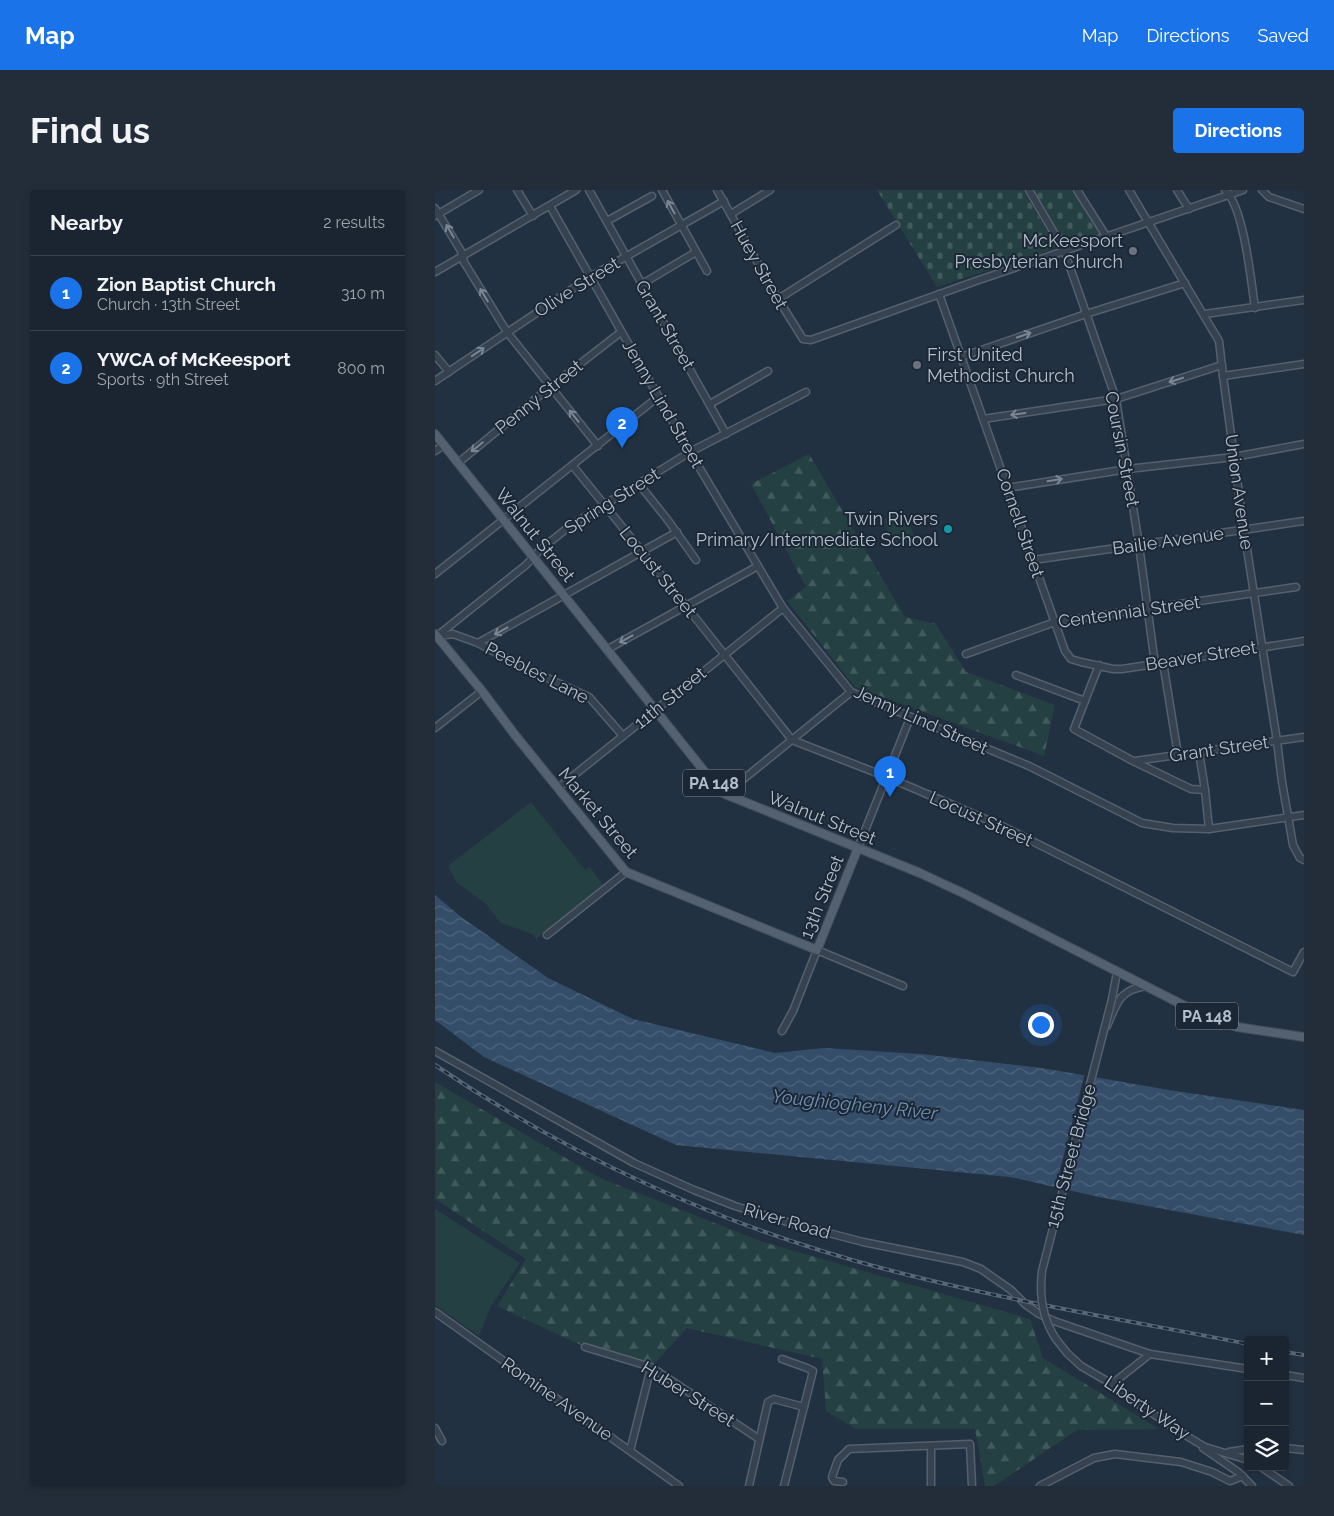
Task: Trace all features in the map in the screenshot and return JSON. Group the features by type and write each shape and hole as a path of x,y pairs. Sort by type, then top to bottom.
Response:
{"main road":[{"name":"Walnut Street","path":"435,434 716,786 725,794 920,873 1219,1022 1237,1027 1304,1037"},
{"name":"Market Street","path":"436,635 626,872 817,950"},
{"name":"13th Street","path":"817,950 858,848"}],"street":[{"path":"479,190 437,212 464,262 507,332 597,446"},
{"path":"517,190 533,216"},
{"path":"435,272 576,190"},
{"name":"Grant Street","path":"589,190 726,434"},
{"path":"662,190 707,270"},
{"name":"Huey Street","path":"717,190 778,299 803,339 811,340 939,294"},
{"path":"731,214 770,190"},
{"name":"Coursin Street","path":"1029,190 1065,250 1116,399 1128,469 1155,664"},
{"path":"1077,190 1106,236"},
{"name":"Union Avenue","path":"1129,190 1205,314 1219,341 1244,530 1288,817 1293,845 1300,858 1304,860"},
{"path":"1177,190 1189,209"},
{"path":"939,294 1189,209 1228,192 1243,190"},
{"path":"1262,190 1269,197 1304,209"},
{"path":"1228,192 1239,216 1255,308"},
{"path":"607,221 652,196"},
{"name":"Olive Street","path":"435,381 590,277 723,201"},
{"name":"Jenny Lind Street","path":"550,206 658,397 783,608 851,692 1029,766 1142,823 1173,828 1209,829 1304,814"},
{"path":"778,299 896,225"},
{"path":"642,284 697,252"},
{"path":"961,357 1086,314 1185,284"},
{"name":"Cornell Street","path":"939,294 1065,651 1071,659 1099,665"},
{"path":"1205,314 1304,300"},
{"name":"Penny Street","path":"458,463 550,387 621,332"},
{"path":"435,355 449,372"},
{"path":"1223,376 1304,364"},
{"path":"983,419 1116,399 1223,365"},
{"path":"710,404 768,371"},
{"name":"Spring Street","path":"436,635 526,565 570,526 690,452 806,392"},
{"path":"435,574 658,397"},
{"path":"1007,488 1128,469 1234,457 1304,444"},
{"path":"435,451 443,445"},
{"name":"Locust Street","path":"573,466 792,740 1004,827 1293,972 1304,952"},
{"path":"639,484 677,532 696,560"},
{"name":"Bailie Avenue","path":"1033,560 1304,521"},
{"path":"478,643 677,532"},
{"path":"608,649 758,566"},
{"name":"Centennial Street","path":"966,654 1055,622 1296,587"},
{"name":"11th Street","path":"558,788 783,608"},
{"name":"Peebles Lane","path":"436,635 453,634 478,643 523,667 589,697 623,736"},
{"name":"Beaver Street","path":"1099,665 1113,669 1304,641"},
{"path":"1163,662 1178,755"},
{"path":"1099,665 1074,729 1133,762 1191,789 1205,790"},
{"path":"1016,675 1085,701"},
{"path":"435,728 482,691"},
{"path":"725,794 851,692"},
{"name":"13th Street","path":"858,848 911,718"},
{"name":"Grant Street","path":"1133,762 1304,737"},
{"path":"1199,752 1209,829"},
{"path":"547,935 626,872"},
{"name":"13th Street","path":"782,1031 793,1011 817,950"},
{"name":"Market Street","path":"817,950 903,986"},
{"name":"15th Street Bridge","path":"1056,1340 1045,1317 1041,1300 1042,1271 1101,1041 1115,999 1117,972"},
{"path":"1115,999 1133,989 1147,986"},
{"name":"River Road","path":"435,1051 634,1163 694,1190 735,1206 787,1222 863,1242 963,1262 981,1269 1011,1290 1025,1304 1054,1322 1150,1354 1244,1368"},
{"name":"Romine Avenue","path":"435,1312 679,1486"},
{"name":"Liberty Way","path":"1056,1340 1081,1366 1112,1384 1135,1402 1205,1447 1244,1459"},
{"name":"Huber Street","path":"585,1347 651,1367 759,1439"},
{"path":"1112,1384 1150,1354"},
{"path":"782,1359 813,1371 784,1486"},
{"path":"630,1451 651,1367"},
{"path":"1289,1376 1304,1378"},
{"path":"749,1486 768,1402 774,1399 804,1407"},
{"path":"435,1428 442,1441"},
{"path":"1199,1443 1208,1453 1243,1476 1252,1486"},
{"path":"843,1482 834,1481 832,1477 838,1460 849,1449 970,1444 972,1486"},
{"path":"931,1446 931,1486"},
{"path":"1289,1448 1304,1450"},
{"path":"1225,1452 1244,1450"},
{"path":"1040,1486 1094,1458 1115,1454 1181,1462 1212,1472 1230,1481 1243,1476"},
{"path":"1267,1471 1289,1486"}],"green space":[{"path":"877,190 1023,190 1056,246 1050,250 937,287"},
{"path":"1033,190 1072,190 1099,234 1066,245"},
{"path":"809,454 905,617 936,624 966,672 1055,705 1044,756 855,687 787,601 806,587 751,484"},
{"path":"903,512 904,515 907,514 915,540 900,546 886,528 885,519"},
{"path":"531,802 585,870 590,867 603,885 536,939 532,934 501,923 486,904 456,882 448,866"},
{"path":"435,1082 600,1178 763,1242 1030,1319 1043,1358 1159,1429 1077,1430 994,1486 985,1486 975,1429 856,1429 826,1411 822,1359 687,1328 651,1367 585,1347 497,1306 526,1259 435,1199"},
{"path":"435,1209 520,1263 491,1306 479,1336 435,1305"}],"water":[{"name":"Youghiogheny River","path":"435,895 460,916 548,978 633,1019 775,1053 824,1048 921,1054 1042,1068 1169,1090 1304,1110 1304,1235 1099,1197 1010,1177 676,1145 484,1057 435,1020"}],"pier":[{"path":"1085,1073 1097,1075 1066,1192 1055,1189"}],"railway":[{"path":"435,1065 539,1130 594,1159 706,1210 764,1232 881,1268 972,1290 1244,1343"},
{"path":"1289,1353 1304,1355"}],"place":[{"name":"McKeesport Presbyterian Church","path":"1133,251"},
{"name":"First United Methodist Church","path":"917,365"},
{"name":"YWCA of McKeesport","path":"622,448"},
{"name":"Twin Rivers Primary/Intermediate School","path":"948,529"},
{"name":"Zion Baptist Church","path":"890,797"}]}
